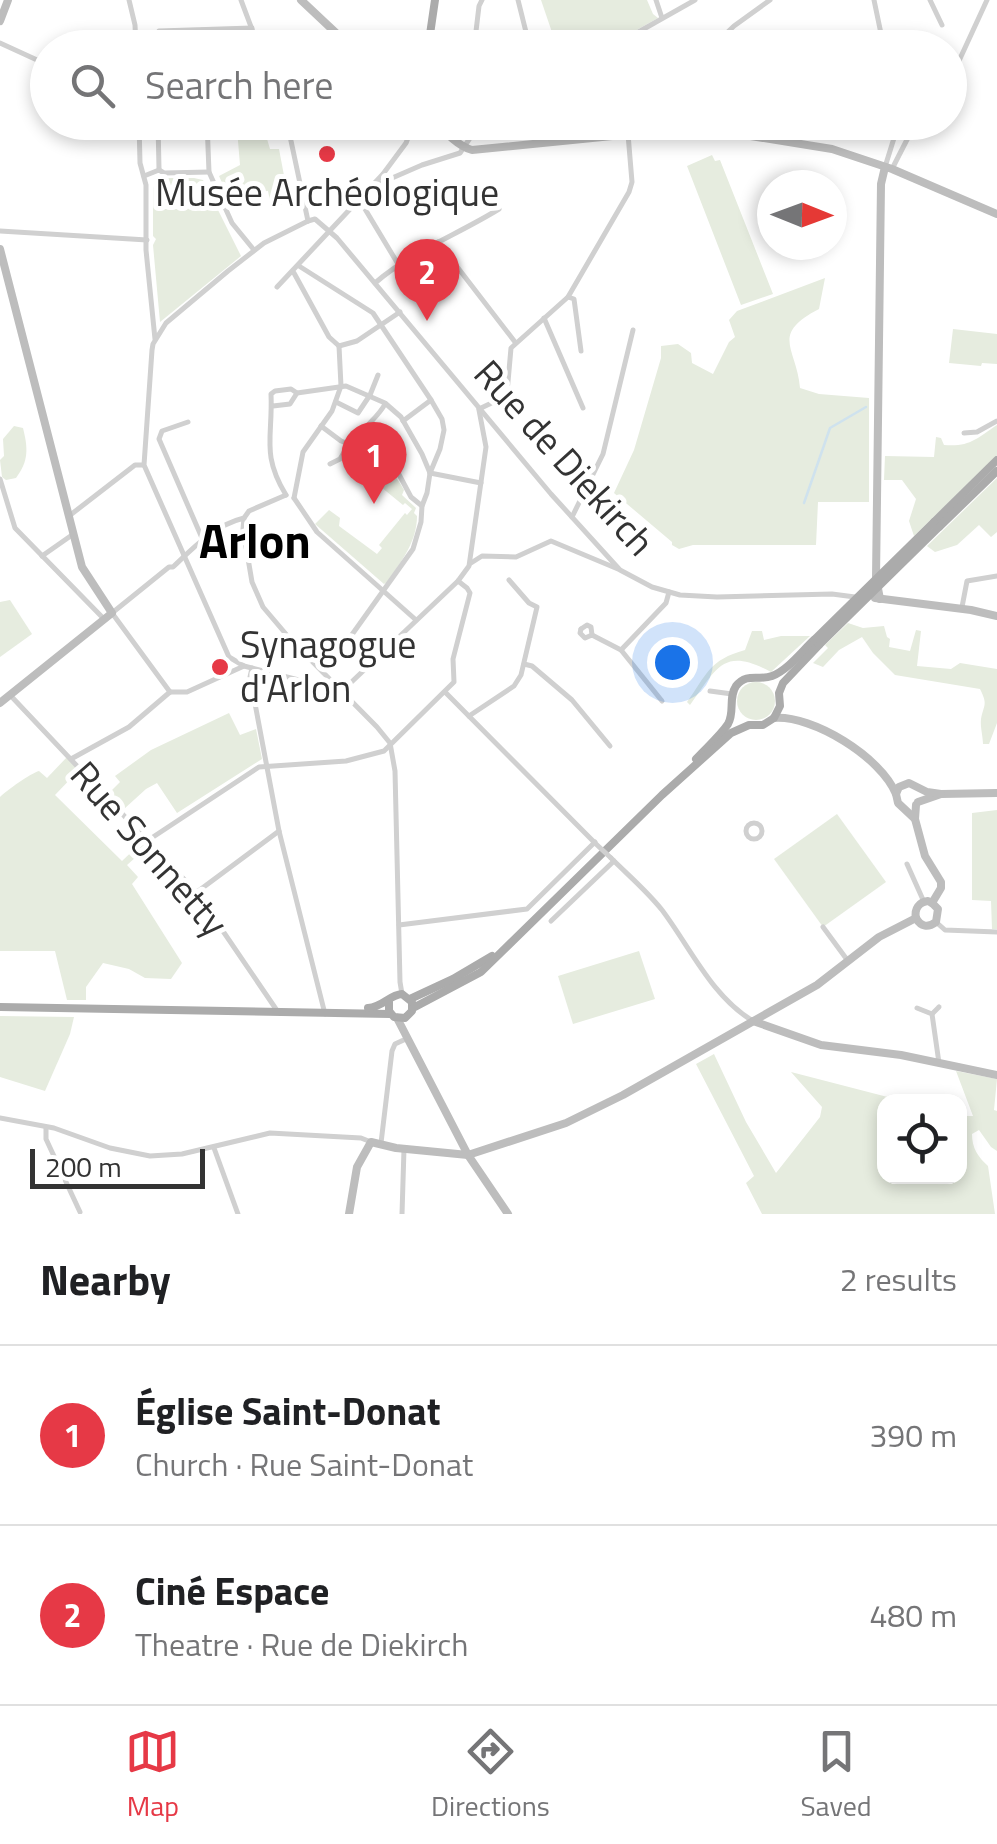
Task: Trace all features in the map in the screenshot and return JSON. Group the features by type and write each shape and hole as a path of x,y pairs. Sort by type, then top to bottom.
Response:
{"main road":[{"path":"0,21 8,0"},
{"path":"301,0 333,30"},
{"path":"431,30 435,0"},
{"path":"456,140 465,148 486,149 561,140"},
{"path":"775,140 824,147 888,168 997,214"},
{"path":"880,599 876,578 881,184 888,168"},
{"path":"0,248 82,567 98,604 108,616 0,703"},
{"path":"764,678 781,671 816,642 997,460"},
{"path":"936,524 997,471"},
{"path":"863,597 876,578"},
{"name":"Rue de Diekirch","path":"863,597 997,616"},
{"path":"774,718 787,678 816,642"},
{"path":"662,795 726,726 732,694 742,681 757,676 776,686 790,712 800,720"},
{"path":"732,709 742,722 750,725 786,717 815,726 852,748 881,772 892,784 898,802 915,819 928,862 940,882 940,888 928,902 915,910 916,918 927,926 936,922 938,910 928,902"},
{"path":"508,1214 468,1154 408,1038 388,1008 453,979 504,949 662,795 731,733 750,725"},
{"path":"881,772 941,794 997,794"},
{"path":"896,794 906,783"},
{"path":"915,819 918,788"},
{"path":"905,807 941,794"},
{"path":"349,1214 357,1167 376,1143 468,1154 566,1123 623,1095 816,985 880,938 916,918"},
{"path":"0,1007 278,1012 374,1008 403,1002"},
{"path":"393,1016 403,1002"},
{"path":"403,1002 408,1038"},
{"path":"323,1011 393,1016"},
{"path":"753,1021 821,1045 902,1055 997,1075"}],"street":[{"path":"128,0 135,30"},
{"path":"202,30 252,28 241,0"},
{"path":"518,0 526,30"},
{"path":"656,0 662,18"},
{"path":"641,30 695,0"},
{"path":"730,30 770,0"},
{"path":"874,0 880,30"},
{"path":"930,0 942,25"},
{"path":"967,43 987,0"},
{"path":"476,30 480,2"},
{"path":"0,43 30,57"},
{"path":"139,140 156,339"},
{"path":"158,140 159,170"},
{"path":"207,140 209,172 232,223 254,250"},
{"path":"291,140 308,220"},
{"path":"278,287 373,186 407,140"},
{"path":"373,186 456,155 469,140"},
{"path":"470,566 486,447 479,409 507,393 510,348 568,297 631,188 628,140"},
{"path":"888,168 894,140"},
{"path":"888,168 905,140"},
{"path":"144,176 159,170 209,172"},
{"path":"359,199 398,264"},
{"path":"374,283 410,256 499,209"},
{"path":"152,325 166,324 276,236 315,219 330,232"},
{"path":"0,231 146,240"},
{"name":"Rue de Diekirch","path":"330,232 600,550 634,580 669,592 717,597 863,597"},
{"path":"438,242 516,342"},
{"path":"294,498 303,452 336,402 341,386 338,346 315,314 296,269"},
{"path":"296,269 373,313 432,400 444,430 413,548 323,672"},
{"path":"568,297 574,299 576,306 581,350"},
{"path":"338,346 357,341 400,312"},
{"path":"544,318 583,408"},
{"path":"166,324 152,350 144,465 222,644 229,657 248,667 342,691"},
{"path":"572,517 603,454 633,330"},
{"path":"336,402 358,413 378,375"},
{"path":"273,406 290,404 297,394 341,386 370,395 403,421 430,473"},
{"path":"297,394 291,388 271,394 273,473 317,532 416,620"},
{"path":"403,421 432,400"},
{"path":"330,464 357,441 385,403"},
{"path":"964,433 977,432 997,421"},
{"path":"188,422 162,432 159,439 202,538"},
{"path":"320,425 349,444"},
{"path":"357,441 395,467 414,500 422,506"},
{"path":"68,516 135,465 144,465"},
{"path":"430,473 481,483"},
{"path":"0,479 15,528 98,604"},
{"path":"286,495 249,511 244,518 252,582 260,602 292,640 390,743 397,793 403,1002"},
{"path":"169,567 202,538 244,518"},
{"path":"42,556 73,534"},
{"path":"342,691 458,582 478,557 516,557 550,541 620,570"},
{"path":"170,692 108,616 169,567 178,558 179,546"},
{"path":"593,558 600,550"},
{"path":"962,609 968,581 997,576"},
{"path":"469,716 514,686 524,664 538,608 510,580"},
{"path":"147,840 258,767 356,760 384,751 454,682 453,660 470,593 458,582"},
{"path":"621,650 666,603 669,592"},
{"path":"592,635 621,650 662,701"},
{"path":"524,664 532,666 572,700 610,746"},
{"path":"71,759 129,727 170,692 187,692 248,667"},
{"path":"248,667 279,831 323,1011"},
{"path":"710,691 732,694"},
{"path":"445,692 661,910 720,992 753,1021"},
{"name":"Rue Sonnetty","path":"10,695 196,892 278,1012"},
{"path":"196,892 279,831"},
{"path":"399,925 527,908 595,843"},
{"path":"551,921 613,860"},
{"path":"907,864 928,902"},
{"path":"936,922 945,930 997,932"},
{"path":"823,927 848,961"},
{"path":"932,1014 939,1007"},
{"path":"917,1008 932,1014"},
{"path":"932,1014 939,1063"},
{"path":"0,1118 46,1127 138,1155 173,1156 276,1133 362,1138 376,1143 392,1051 395,1044 408,1038"},
{"path":"46,1127 46,1139 80,1212"},
{"path":"214,1148 238,1214"},
{"path":"402,1214 404,1149"}],"shaded area":[{"path":"541,0 647,0 658,18 636,30 551,30"},
{"path":"238,140 267,140 270,149 279,149 286,186 297,184 300,201 271,206 268,191 229,198 219,176 240,165"},
{"path":"712,155 715,161 720,160 773,294 741,305 687,166"},
{"path":"164,178 203,180 241,256 160,322 153,188"},
{"path":"825,278 819,309 795,327 790,343 800,388 819,394 869,398 869,502 818,502 816,545 693,545 679,549 614,493 634,450 661,358 661,346 678,344 691,353 692,363 713,374 735,337 729,320 737,311"},
{"path":"953,329 997,334 997,364 949,363"},
{"path":"997,425 997,455 914,536 909,521 916,499 902,480 884,480 885,456 934,457 936,437 944,445 960,445"},
{"path":"14,426 23,428 26,454 16,478 6,480 0,460 4,456 3,439"},
{"path":"360,447 386,465 404,490 402,495 416,508 411,542 384,584 315,524 329,510 340,518 339,526 377,554 382,548 379,545 412,509 348,459"},
{"path":"997,478 997,532 991,537 979,525 957,545 935,552 927,546"},
{"path":"10,600 32,634 0,657 0,602"},
{"path":"848,623 863,628 884,626 889,647 910,651 916,630 921,631 917,666 951,669 960,663 997,669 997,723 989,744 983,744 981,722 985,702 980,689 895,675 862,637 839,650 823,667 813,663"},
{"path":"752,631 762,631 764,640 810,636 771,672 742,661 723,665 690,705 687,702 710,669 745,650"},
{"path":"756,682 769,688 775,701 769,714 756,720 743,714 737,701 743,688"},
{"path":"229,713 240,735 256,729 262,759 177,813 157,783 124,809 110,792 120,782 115,776 151,750"},
{"path":"68,756 78,771 55,795 122,861 142,842 146,848 127,865 138,877 132,884 182,963 171,979 145,978 129,969 103,963 86,987 86,1000 67,1000 55,951 0,951 0,797 35,772 47,778"},
{"path":"997,810 997,929 992,929 991,901 972,900 972,813"},
{"path":"837,814 886,882 823,927 774,859"},
{"path":"639,951 655,999 573,1024 558,976"},
{"path":"0,1016 74,1017 45,1091 0,1077"},
{"path":"714,1054 746,1122 776,1173 820,1117 822,1107 791,1072 877,1094 877,1184 967,1184 967,1116 973,1116 956,1071 997,1079 997,1151 979,1130 972,1134 976,1152 988,1166 995,1214 762,1214 746,1183 754,1176 696,1064"}],"waterway":[{"path":"804,503 830,428 866,407"}],"place":[{"name":"Musée Archéologique","path":"327,154"},
{"name":"Ciné Espace","path":"427,321"},
{"name":"Église Saint-Donat","path":"374,504"},
{"name":"Synagogue d'Arlon","path":"220,667"}],"district":[{"name":"Arlon","path":"255,541"}]}
